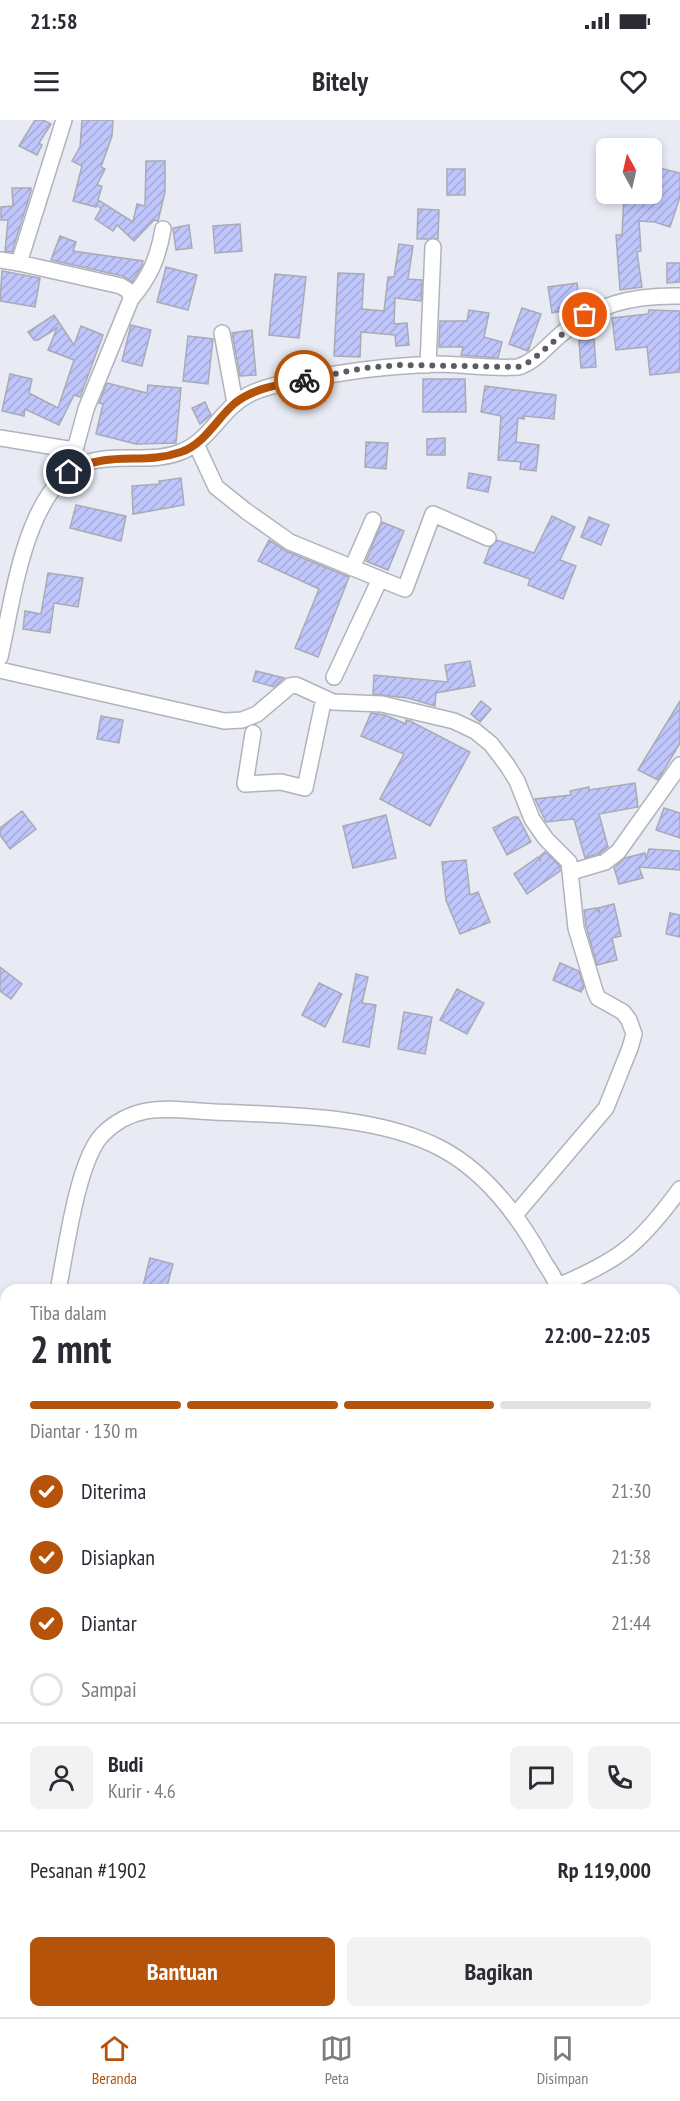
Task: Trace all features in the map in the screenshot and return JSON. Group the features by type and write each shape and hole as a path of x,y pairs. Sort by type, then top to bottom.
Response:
{"street":[{"path":"19,263 64,120"},
{"path":"69,472 86,409 131,299 146,282 157,258 163,229"},
{"path":"428,365 433,247"},
{"path":"0,260 121,286 129,291 131,299"},
{"path":"0,657 28,534 52,490 69,472 86,463 108,458 170,455 196,444 235,403 264,389 364,368 428,365 518,367 531,361 570,326 596,309 633,299 680,296"},
{"path":"222,333 235,403"},
{"path":"0,438 74,450"},
{"path":"196,444 216,488 290,542 405,589 433,514 489,538"},
{"path":"352,568 373,520"},
{"path":"334,677 380,579"},
{"path":"0,670 217,720 242,720 257,714 290,686 296,685 342,704 382,704 454,721 475,731 491,744 517,781 532,819 546,839 563,854 571,872 576,928 598,998 623,1012 630,1020 634,1035 606,1108 515,1215"},
{"path":"254,733 245,784 281,782 305,788 324,698"},
{"path":"571,872 605,862 618,852 680,765"},
{"path":"59,1284 87,1157 103,1134 134,1114 149,1110 295,1116 383,1128 440,1148 467,1164 515,1215 556,1284"},
{"path":"566,1284 597,1269 631,1247 680,1189"}],"building":[{"path":"35,120 43,120 51,124 39,143 42,145 37,155 19,146"},
{"path":"82,120 113,120 112,136 101,167 105,169 97,185 102,186 98,200 133,222 137,204 145,206 146,161 165,161 165,192 158,221 154,220 134,241 117,225 113,231 95,219 101,209 97,205 96,207 73,201 82,166 72,161 80,147"},
{"path":"447,169 465,169 465,195 447,195"},
{"path":"662,169 680,173 680,197 670,227 655,222 639,221 641,251 637,252 642,287 620,290 616,235 622,235 624,204 662,204"},
{"path":"12,188 31,188 31,191 12,252 5,251 8,220 1,220 1,207 13,206"},
{"path":"418,209 439,210 438,239 417,239"},
{"path":"240,224 242,251 215,253 213,226"},
{"path":"189,225 192,248 176,250 173,228"},
{"path":"60,236 76,242 73,251 143,261 142,266 132,282 123,276 51,260"},
{"path":"399,244 413,246 408,279 422,280 421,301 395,298 394,324 407,323 409,345 396,346 395,335 361,332 360,357 334,356 338,273 364,274 362,309 384,311 388,277 394,277"},
{"path":"667,263 680,263 680,282 667,283"},
{"path":"166,267 197,275 188,310 157,302"},
{"path":"2,271 40,278 35,307 0,301"},
{"path":"275,274 306,277 299,338 269,335"},
{"path":"577,283 580,308 552,313 548,287"},
{"path":"522,308 541,314 528,351 509,344"},
{"path":"469,310 489,313 484,337 502,342 498,358 461,355 463,347 439,347 440,321 467,321"},
{"path":"649,310 680,311 680,372 650,375 647,347 616,350 612,318 648,314"},
{"path":"54,315 74,345 81,326 103,335 80,397 74,395 59,425 25,409 24,416 2,411 10,374 32,379 29,393 58,408 74,360 48,350 57,328 38,340 34,340 28,332"},
{"path":"131,325 151,330 142,366 122,361"},
{"path":"252,330 256,375 240,376 232,333"},
{"path":"188,336 213,339 208,384 183,381"},
{"path":"594,339 596,367 581,368 579,340"},
{"path":"423,379 465,379 466,412 423,412"},
{"path":"107,383 147,393 148,385 181,388 176,443 136,444 96,434 103,404 99,403"},
{"path":"485,386 556,395 554,419 524,416 524,419 518,418 516,442 539,445 536,471 520,469 521,462 498,460 501,416 481,412"},
{"path":"205,402 211,415 200,424 192,408"},
{"path":"445,438 445,455 427,455 427,439"},
{"path":"366,442 388,443 386,469 365,467"},
{"path":"469,473 491,477 488,492 467,488"},
{"path":"181,478 184,505 133,514 132,486 160,484 159,481"},
{"path":"76,505 126,516 121,541 70,528"},
{"path":"552,516 575,527 560,560 576,566 563,599 528,585 530,579 484,563 490,547 497,540 534,553"},
{"path":"589,517 609,525 601,545 581,537"},
{"path":"382,522 404,531 388,570 366,561"},
{"path":"269,540 286,551 349,577 318,657 295,648 319,589 258,561"},
{"path":"48,573 83,578 78,607 54,603 50,633 23,629 25,611 41,614"},
{"path":"470,661 475,686 436,693 435,706 408,698 373,694 374,675 448,682 445,665"},
{"path":"256,671 284,678 274,687 253,681"},
{"path":"481,701 491,709 480,722 471,714"},
{"path":"680,701 680,743 658,780 638,770"},
{"path":"371,713 385,715 406,724 406,720 410,721 470,752 430,826 380,799 404,754 361,736"},
{"path":"101,716 123,720 119,743 97,739"},
{"path":"635,783 638,807 599,814 608,847 600,853 585,858 574,819 546,822 535,799 571,795 570,791 589,787 589,790"},
{"path":"664,808 680,813 680,838 656,830"},
{"path":"22,811 36,829 10,849 0,835 0,828"},
{"path":"386,815 396,858 353,868 343,826"},
{"path":"518,817 531,842 507,855 493,828"},
{"path":"649,849 680,851 680,870 639,867 643,878 619,884 614,868 625,858 645,853 646,859"},
{"path":"545,852 560,866 560,871 527,894 514,874 538,857 540,860 540,856"},
{"path":"466,860 470,895 478,892 490,922 460,934 446,900 442,862"},
{"path":"614,904 621,936 612,938 617,960 597,965 584,910 596,908 600,913 598,908"},
{"path":"670,913 680,915 680,937 666,934"},
{"path":"560,963 579,971 584,987 581,992 553,980"},
{"path":"0,967 22,984 11,999 0,991"},
{"path":"356,974 368,977 362,1003 376,1005 369,1047 343,1042"},
{"path":"319,983 342,994 325,1027 302,1015"},
{"path":"457,989 484,1003 467,1034 440,1020"},
{"path":"404,1012 432,1017 425,1054 398,1049"},
{"path":"150,1258 173,1264 168,1284 144,1284"}],"way so far":[{"path":"304,380 364,368 400,365 518,367 531,361 585,315"}],"route":[{"path":"69,472 86,463 108,458 158,457 184,451 196,444 235,403 243,398 264,389 304,380"}]}
